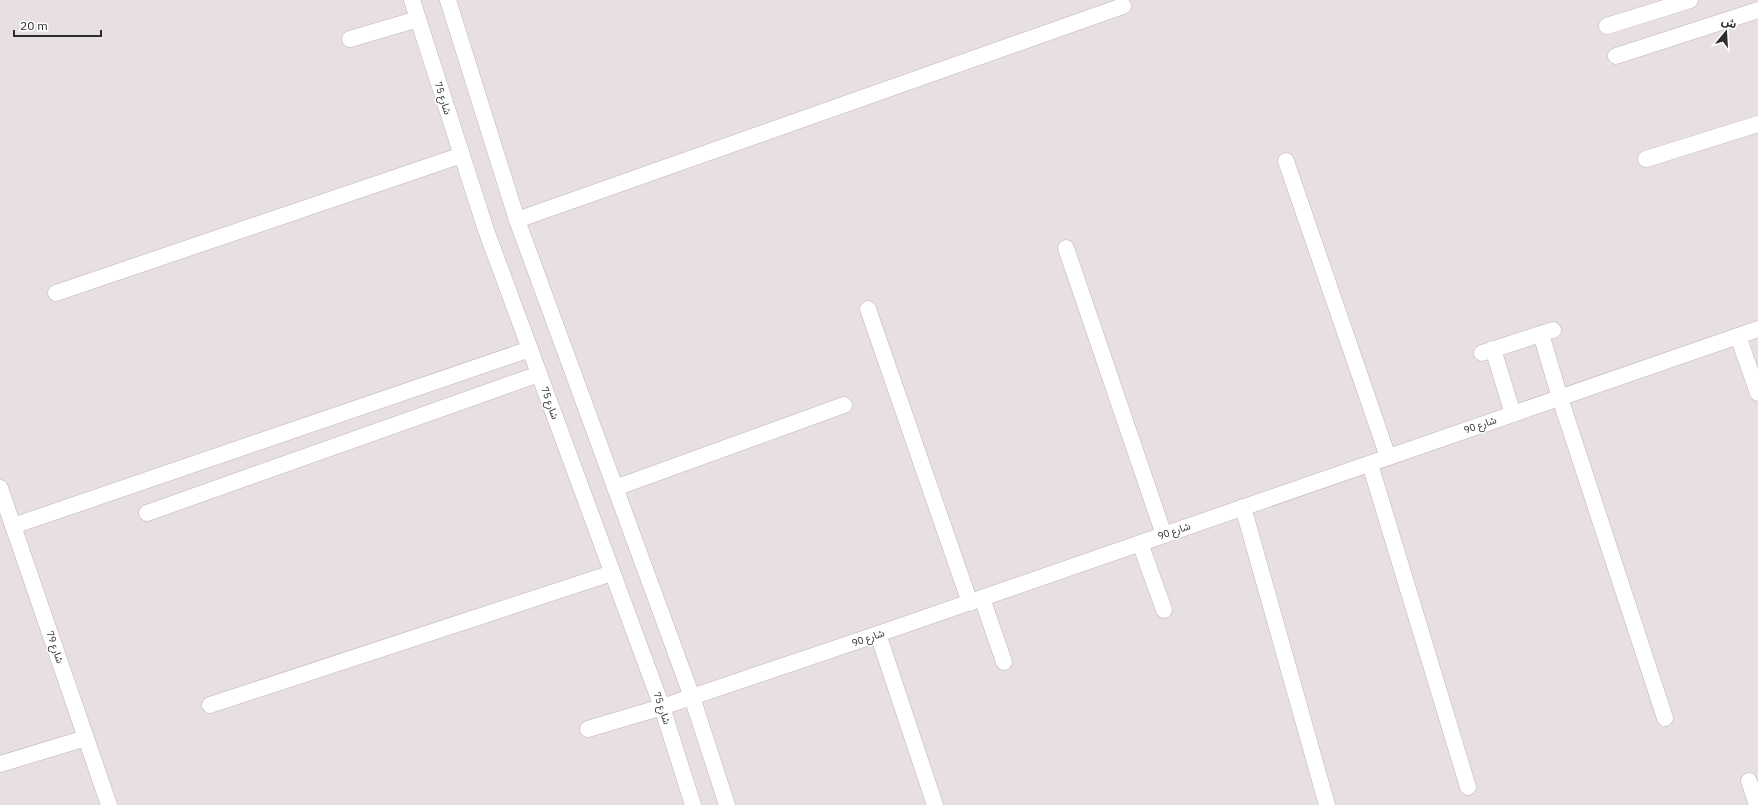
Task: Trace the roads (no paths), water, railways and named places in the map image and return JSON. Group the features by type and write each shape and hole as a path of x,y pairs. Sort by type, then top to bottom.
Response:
{"lane":[{"name":"شارع 75","path":"412,0 486,230 662,708 693,805"},
{"path":"448,0 517,220 692,697 727,805"},
{"path":"1607,26 1690,0"},
{"path":"517,220 1122,6"},
{"path":"1616,56 1758,10"},
{"path":"350,39 418,19"},
{"path":"1646,159 1758,124"},
{"path":"56,293 462,155"},
{"path":"1286,161 1388,457"},
{"path":"1066,248 1164,535"},
{"path":"868,309 976,600 1004,662"},
{"name":"شارع 90","path":"588,729 662,708 1758,329"},
{"path":"1513,414 1488,351 1547,332 1560,398 1665,718"},
{"path":"1738,336 1758,393"},
{"path":"13,526 530,349"},
{"path":"147,513 539,374"},
{"path":"615,488 844,405"},
{"path":"1370,464 1468,787"},
{"name":"شارع 79","path":"0,488 109,805"},
{"path":"1243,507 1327,805"},
{"path":"1140,543 1164,610"},
{"path":"210,705 612,572"},
{"path":"878,634 935,805"},
{"path":"0,764 86,738"},
{"path":"1749,781 1757,805"}]}
